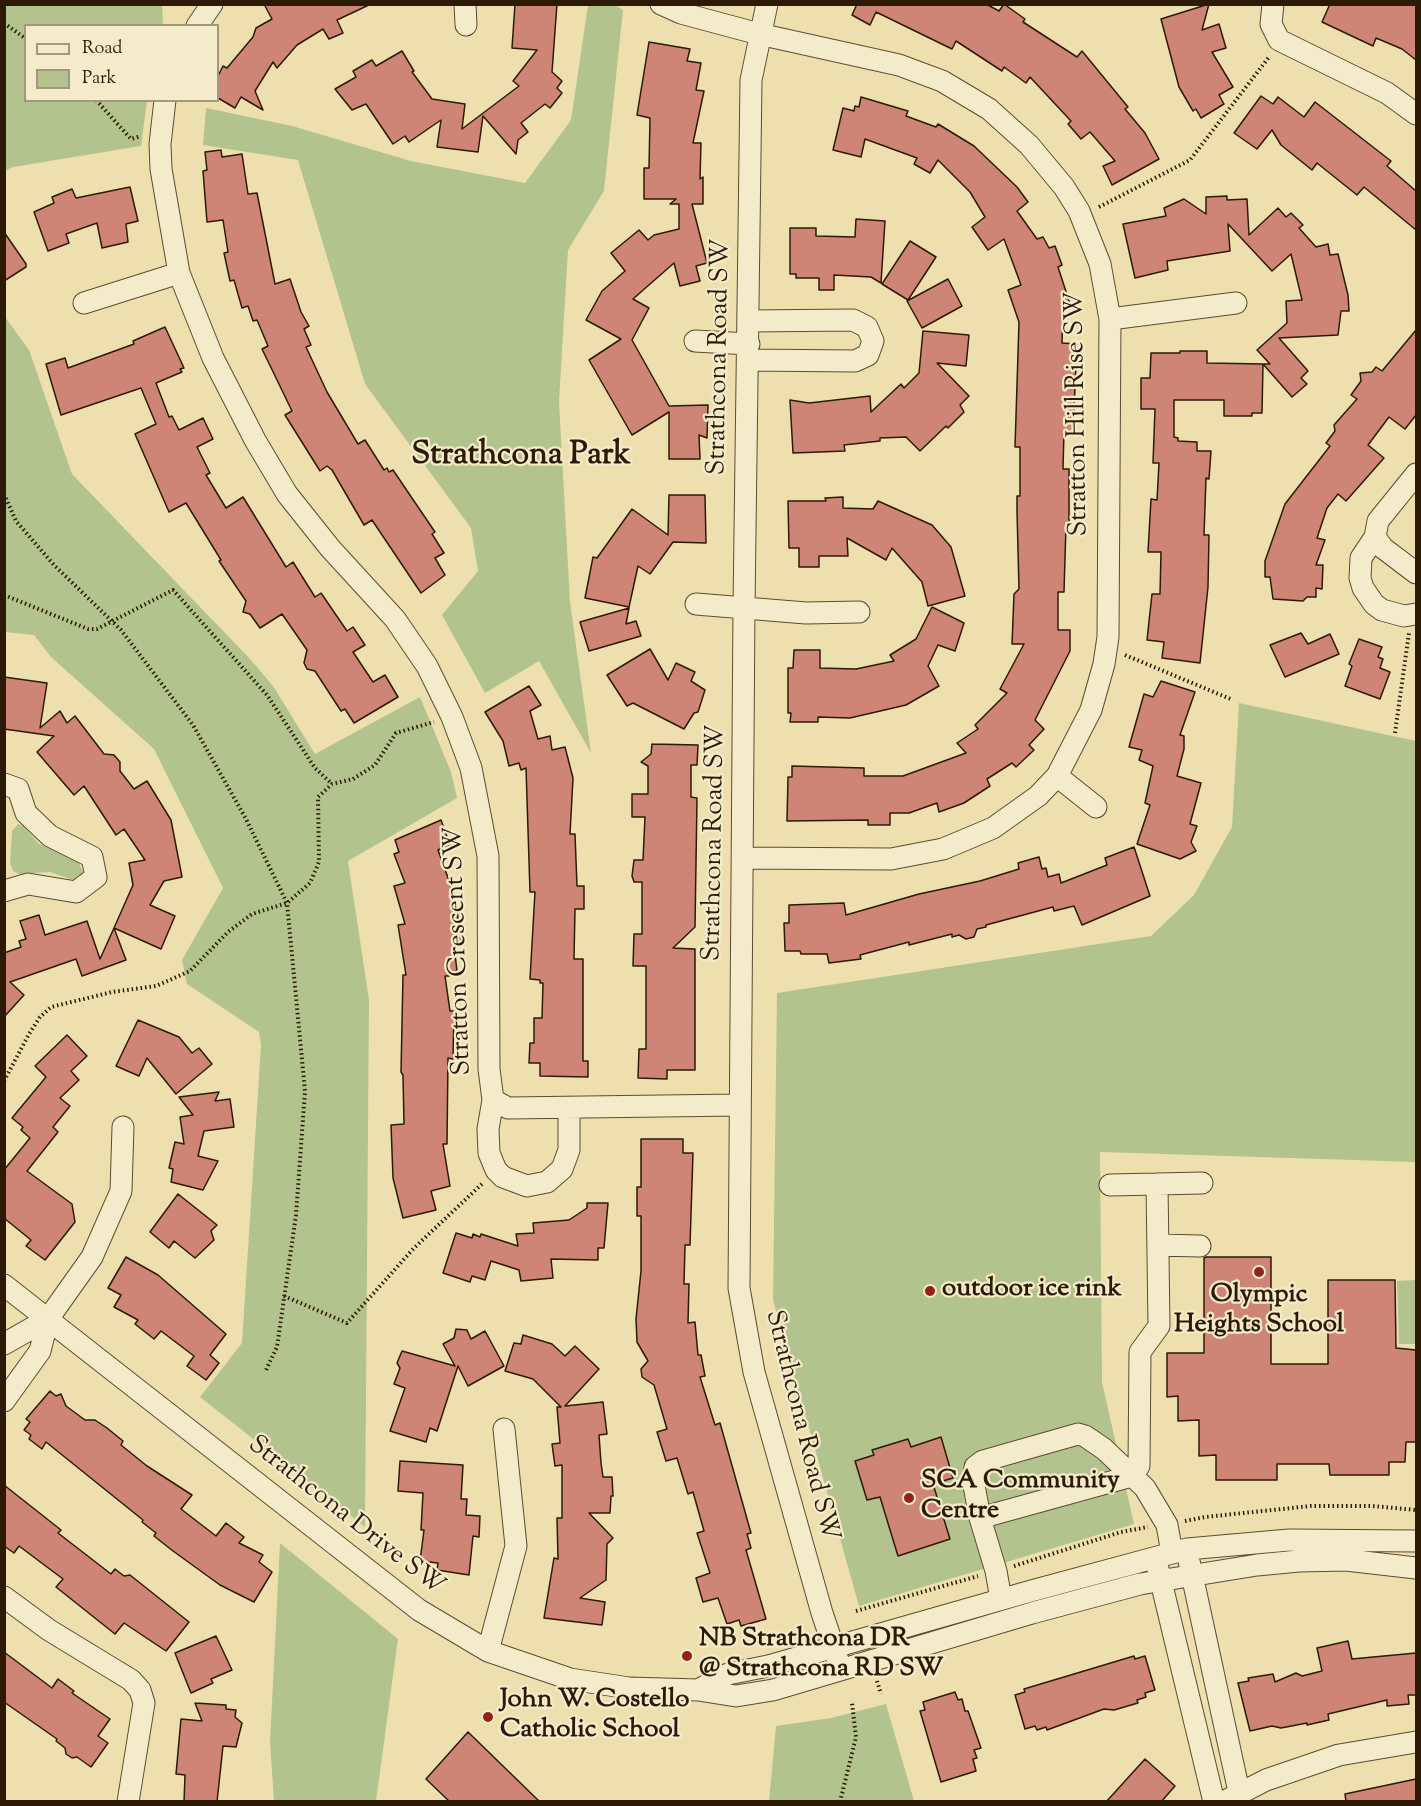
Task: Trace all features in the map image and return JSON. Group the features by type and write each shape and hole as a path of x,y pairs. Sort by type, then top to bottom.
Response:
{"street":[{"path":"198,24 212,4"},
{"path":"661,4 681,13 759,34"},
{"name":"Strathcona Road SW","path":"767,4 751,80 739,1105 739,1288 753,1372 841,1669"},
{"path":"1273,4 1271,24 1279,40 1387,93 1416,114"},
{"name":"Stratton Hill Rise SW","path":"743,858 891,859 943,849 993,828 1038,796 1057,776 1091,710 1106,650 1108,610 1110,319 1100,264 1081,216 1064,187 1029,145 989,109 966,94 899,65 759,34"},
{"name":"Stratton Crescent SW","path":"165,102 160,144 161,169 179,273 213,358 271,467 305,519 395,620 411,642 440,691 462,742 478,794 488,856 489,1069 493,1100 508,1108 739,1105"},
{"path":"84,303 179,273"},
{"path":"1110,319 1236,303"},
{"path":"695,341 748,352 855,362 868,355 873,341 867,327 853,320 749,321"},
{"path":"1413,615 1382,610 1374,604 1363,588 1360,568 1361,558 1375,537 1378,521 1416,474"},
{"path":"1375,537 1383,548 1416,573"},
{"path":"696,604 806,613 859,612"},
{"path":"1057,776 1095,807"},
{"path":"4,784 18,789 26,813 50,836 92,857 96,877 76,892 28,884 4,891"},
{"path":"493,1100 488,1130 489,1153 496,1170 510,1182 527,1186 547,1182 562,1168 569,1150 569,1109"},
{"path":"4,1401 40,1351 48,1319 92,1257 121,1191 123,1127"},
{"path":"1110,1185 1202,1183"},
{"path":"980,1518 1132,1476 1139,1466 1140,1352 1159,1326 1157,1184"},
{"path":"1158,1245 1200,1246"},
{"name":"Strathcona Drive SW","path":"4,1285 419,1610 488,1651 542,1671 580,1681 629,1688 698,1690 736,1696 773,1690 1032,1613 1191,1575 1257,1565 1311,1561 1346,1560 1416,1568"},
{"path":"4,1344 48,1319"},
{"path":"488,1651 516,1546 504,1429"},
{"path":"1001,1599 996,1571 980,1518 973,1480 975,1467 983,1461 1067,1437 1085,1436 1132,1476 1160,1509 1167,1525 1171,1553 1160,1581 1215,1802"},
{"name":"Strathcona Drive SW","path":"698,1690 728,1674 768,1666 1171,1553 1289,1540 1416,1541"},
{"path":"1171,1553 1191,1575 1232,1797 1266,1780 1339,1755 1416,1742"},
{"path":"4,1597 49,1630 131,1680 140,1690 144,1703 128,1802"}],"path":[{"path":"4,23 24,38"},
{"path":"1081,216 1190,160 1263,66 1279,40"},
{"path":"98,102 131,139 147,135"},
{"path":"4,494 16,521 54,565 111,621 193,725 246,819 287,903 304,1091 296,1215 277,1347 266,1370"},
{"path":"4,595 88,629 98,628 173,590 267,695 315,768 332,784"},
{"path":"1395,733 1413,615"},
{"path":"1106,650 1233,699"},
{"path":"4,1081 29,1034 40,1017 51,1007 112,992 156,986 190,971 228,932 252,914 287,903 310,883 319,862 318,797 332,784 353,779 375,765 396,733 434,722"},
{"path":"284,1296 347,1323 414,1248 496,1170"},
{"path":"878,1681 880,1694"},
{"path":"840,1802 856,1737 852,1703"}],"green space":[{"path":"4,5 162,5 163,24 24,24 24,102 147,102 141,146 13,167 5,171"},
{"path":"588,5 615,5 623,10 604,191 568,250 559,402 570,602 591,753 539,661 485,693 442,615 478,571 471,528 365,384 298,160 203,145 206,108 292,126 411,161 525,183 571,120"},
{"path":"5,317 29,350 72,474 251,660 273,686 315,754 420,697 451,772 457,798 348,861 369,1000 365,1527 200,1397 242,1343 261,1045 259,1032 187,984 182,960 223,888 154,749 51,657 34,635 5,632"},
{"path":"1239,703 1416,741 1416,1162 1100,1152 1102,1382 1134,1524 859,1606 773,1300 777,993 1151,936 1194,895 1232,827"},
{"path":"18,824 23,826 39,844 77,859 83,872 80,877 73,880 50,872 19,874 13,871 10,864 12,831"},
{"path":"1416,1280 1416,1344 1399,1344 1397,1281"},
{"path":"280,1543 398,1639 376,1801 274,1801 270,1742"},
{"path":"886,1704 914,1801 769,1801 776,1726 831,1718"}],"building":[{"path":"264,4 371,4 337,20 343,33 329,39 323,29 297,45 277,68 273,62 255,91 263,110 241,97 235,108 219,99 219,74 223,66 227,68 253,37 256,28 272,19"},
{"path":"515,4 557,4 552,72 562,81 557,88 562,93 550,108 545,104 521,123 528,132 518,140 516,154 483,116 478,152 437,147 441,120 409,142 405,136 393,144 366,104 352,110 335,89 356,77 353,71 372,60 376,66 402,51 414,71 412,72 432,99 465,104 462,129 519,86 513,81 537,50 512,48"},
{"path":"857,4 986,4 999,11 1004,4 1025,19 1023,22 1077,57 1082,51 1128,107 1125,109 1145,133 1159,159 1112,185 1103,166 1115,161 1090,132 1081,139 1068,124 1071,121 1030,77 1026,83 1004,67 1002,71 956,41 952,49 876,12 870,25 852,15"},
{"path":"1209,4 1202,30 1219,24 1226,48 1212,52 1233,87 1219,95 1224,104 1201,118 1196,109 1193,111 1179,87 1161,19"},
{"path":"1330,4 1416,4 1416,60 1402,49 1376,38 1373,46 1322,22"},
{"path":"649,42 690,49 687,61 701,63 696,90 704,91 693,143 701,143 700,179 703,177 703,204 692,204 707,263 696,266 700,281 680,286 674,263 633,299 649,308 632,340 669,406 708,405 707,438 699,435 700,459 669,459 669,412 632,435 589,360 621,339 586,320 602,291 625,271 611,253 639,230 648,240 654,235 679,229 679,204 670,204 676,199 644,199 644,168 649,168 650,118 637,115"},
{"path":"1261,96 1273,104 1278,97 1304,117 1315,102 1391,161 1387,166 1416,191 1416,230 1364,187 1357,195 1317,163 1312,170 1281,145 1272,130 1257,149 1234,133"},
{"path":"861,97 908,111 906,116 936,127 938,124 974,146 1017,187 1028,202 1017,211 1037,239 1043,237 1049,248 1055,246 1062,265 1058,267 1071,307 1063,310 1062,343 1077,344 1073,432 1064,432 1063,469 1069,469 1069,525 1066,525 1064,592 1058,592 1058,630 1070,630 1070,651 1035,720 1044,729 1029,745 1034,750 1016,767 1012,763 987,779 990,786 964,803 939,812 937,803 909,813 890,813 890,825 868,825 868,820 787,821 788,777 792,777 792,766 864,768 864,776 903,776 966,753 957,743 978,729 975,725 1007,693 1000,689 1024,644 1012,644 1014,594 1019,589 1017,496 1020,496 1020,447 1015,447 1019,322 1008,290 1021,285 1004,239 988,250 972,227 985,217 970,192 938,160 930,173 914,164 917,158 865,139 861,157 833,150 843,108 854,111 855,106 859,107"},
{"path":"221,150 222,157 242,154 248,194 257,193 275,284 290,279 301,312 309,326 304,329 311,345 306,347 327,392 358,444 365,440 384,470 387,468 389,472 393,470 435,532 432,534 444,553 435,558 445,575 421,593 372,520 364,525 332,470 327,466 320,471 285,415 292,411 262,349 268,346 257,320 253,321 248,306 242,308 234,280 230,281 224,253 228,252 223,220 207,222 203,171 207,170 205,152"},
{"path":"130,187 138,221 126,224 128,242 102,248 97,223 66,234 69,243 48,251 34,212 54,203 52,197 72,189 76,198"},
{"path":"1227,196 1227,200 1247,199 1249,235 1278,208 1286,217 1291,213 1303,225 1299,228 1316,247 1328,244 1330,255 1338,254 1348,295 1349,311 1341,311 1338,335 1279,338 1308,371 1301,378 1307,384 1292,397 1263,364 1270,364 1257,350 1287,323 1286,301 1302,300 1291,254 1272,271 1228,224 1230,251 1167,261 1168,270 1135,278 1123,224 1166,216 1164,208 1184,199 1206,214 1206,197"},
{"path":"856,219 885,221 881,283 871,277 834,275 834,290 819,290 819,278 796,278 796,274 790,274 790,228 816,228 816,236 855,237"},
{"path":"4,232 26,267 4,281"},
{"path":"910,241 936,257 908,300 882,284"},
{"path":"948,279 962,306 922,328 907,301"},
{"path":"165,327 184,368 180,369 182,372 156,383 169,417 172,416 179,430 203,418 213,439 197,447 210,473 206,475 226,508 243,497 286,567 293,562 315,597 321,593 347,631 353,627 365,645 353,652 373,682 385,675 398,697 354,723 345,709 341,711 315,671 307,669 304,663 307,650 282,614 260,628 250,614 243,612 246,601 219,561 221,560 186,503 169,512 135,434 156,424 141,388 61,415 46,364 65,358 68,368 134,344 133,341"},
{"path":"1416,330 1416,415 1405,429 1389,417 1368,445 1384,458 1346,501 1338,494 1327,508 1317,538 1325,540 1316,565 1323,565 1322,589 1316,588 1316,597 1307,597 1303,601 1273,599 1270,577 1265,577 1265,561 1285,504 1330,446 1326,443 1335,431 1334,425 1357,399 1351,395 1361,381 1360,373 1372,372 1376,367 1382,371"},
{"path":"923,331 969,335 966,366 937,363 969,396 960,405 964,412 948,428 946,426 920,451 906,437 880,438 880,441 844,445 845,451 793,453 790,400 809,403 870,396 871,412 901,384 904,388 919,373"},
{"path":"1180,351 1207,351 1207,363 1263,364 1262,413 1252,413 1252,416 1224,416 1224,400 1174,400 1174,437 1178,438 1178,441 1197,442 1197,451 1211,451 1209,479 1206,478 1204,535 1209,535 1208,587 1200,663 1162,658 1164,642 1147,640 1152,594 1160,594 1161,552 1148,552 1151,499 1157,500 1159,463 1153,463 1155,409 1141,409 1141,378 1150,378 1151,353 1180,353"},
{"path":"669,495 705,495 706,543 673,542 650,574 638,566 629,607 585,598 593,557 597,558 632,509 668,535"},
{"path":"843,497 843,508 873,509 878,501 932,525 951,547 965,596 928,606 922,582 892,548 886,560 847,538 848,556 819,556 819,567 799,567 799,548 789,548 788,501 826,501 825,498"},
{"path":"932,607 964,623 955,651 938,645 928,666 939,686 906,705 850,718 818,717 818,722 790,722 788,668 793,668 794,650 820,650 820,668 856,669 894,661 890,655 916,639"},
{"path":"629,608 626,624 636,621 641,636 589,651 580,622"},
{"path":"1301,633 1308,644 1330,634 1339,654 1285,677 1270,645"},
{"path":"1359,639 1382,647 1378,657 1383,659 1380,668 1390,672 1380,699 1345,686 1352,666 1349,664"},
{"path":"650,649 668,680 676,663 695,672 691,681 705,690 698,712 694,713 684,729 633,703 627,706 607,675"},
{"path":"4,677 47,683 40,728 60,711 67,723 75,716 104,754 114,755 120,762 120,771 134,789 147,781 171,820 182,877 164,881 150,905 175,916 161,949 114,928 133,885 129,863 145,860 124,829 116,835 84,786 74,795 37,752 54,736 4,729"},
{"path":"1161,681 1195,692 1180,735 1184,736 1184,749 1177,776 1201,783 1190,824 1197,826 1191,842 1196,851 1180,859 1137,844 1150,805 1145,803 1153,766 1139,760 1142,750 1129,747 1144,694 1153,697"},
{"path":"529,686 541,705 530,711 538,739 550,736 552,750 565,747 573,778 570,834 575,834 577,886 584,886 584,909 575,909 574,959 583,959 583,1061 588,1061 588,1077 540,1076 540,1063 529,1063 530,1043 534,1043 534,1018 542,1018 543,983 540,983 540,980 530,979 535,892 530,892 526,768 521,770 519,763 509,766 503,741 485,712"},
{"path":"652,744 698,745 697,765 691,765 691,797 697,798 695,927 673,948 695,949 695,1070 667,1070 667,1079 638,1078 639,1049 646,1049 646,966 633,966 634,934 642,934 642,882 634,882 632,876 634,860 643,860 645,817 632,817 632,794 648,794 648,766 641,762 651,754"},
{"path":"441,820 450,845 438,850 456,900 461,946 454,946 457,971 449,972 449,976 445,976 450,1011 454,1011 453,1059 448,1058 447,1144 443,1144 450,1186 431,1191 436,1210 403,1218 393,1178 391,1125 404,1124 403,1075 401,1072 403,975 406,975 398,925 405,924 394,886 405,883 394,854 399,852 395,840"},
{"path":"1134,847 1150,896 1082,925 1074,906 1054,911 1053,907 986,925 986,927 977,929 974,937 966,939 959,935 952,937 952,934 909,945 909,942 860,955 861,959 829,963 827,954 801,954 800,951 785,951 784,923 789,923 789,905 844,903 846,915 919,894 980,881 1019,869 1018,863 1039,857 1042,869 1046,868 1048,877 1059,874 1061,883 1107,865 1105,858"},
{"path":"39,915 45,935 87,921 100,959 114,928 126,960 82,976 76,959 10,982 24,995 4,1017 4,953 21,947 19,941 26,939 20,921"},
{"path":"138,1020 179,1037 192,1053 199,1048 212,1064 176,1094 147,1058 139,1076 116,1066"},
{"path":"67,1035 87,1056 71,1071 79,1080 60,1098 70,1106 53,1127 58,1132 27,1171 72,1204 75,1222 45,1260 26,1246 31,1240 4,1218 4,1170 30,1138 21,1130 23,1127 12,1118 46,1077 35,1066"},
{"path":"219,1092 215,1101 230,1099 234,1127 204,1131 198,1156 218,1161 203,1190 171,1182 173,1169 169,1168 175,1142 184,1144 180,1117 193,1115 179,1097"},
{"path":"641,1139 683,1139 683,1153 693,1153 690,1245 685,1245 684,1284 689,1284 688,1323 695,1322 698,1355 701,1355 705,1376 700,1377 715,1425 720,1423 751,1533 747,1534 751,1548 746,1550 766,1619 741,1626 739,1620 727,1624 718,1598 703,1602 696,1578 710,1573 697,1533 704,1531 693,1492 688,1494 677,1458 666,1461 657,1432 667,1429 654,1385 642,1377 641,1369 648,1361 637,1342 636,1319 641,1271 641,1216 637,1216 637,1187 641,1187"},
{"path":"178,1194 217,1225 211,1231 214,1240 195,1258 174,1241 169,1248 150,1232"},
{"path":"587,1203 608,1203 604,1248 598,1248 598,1260 551,1259 553,1278 521,1281 519,1270 491,1261 485,1280 472,1276 470,1282 443,1273 456,1233 472,1238 473,1234 480,1237 481,1234 518,1246 516,1234 534,1233 533,1223 569,1220 587,1208"},
{"path":"126,1257 158,1275 226,1334 210,1355 219,1363 206,1380 187,1366 194,1356 161,1331 154,1339 135,1324 138,1320 114,1307 121,1295 108,1288"},
{"path":"1271,1257 1271,1364 1328,1364 1328,1280 1395,1280 1396,1348 1416,1350 1416,1442 1406,1442 1405,1462 1389,1462 1389,1475 1330,1475 1329,1464 1277,1464 1277,1480 1216,1480 1216,1455 1199,1456 1199,1420 1178,1421 1178,1396 1167,1397 1167,1353 1204,1353 1204,1258"},
{"path":"456,1329 467,1330 471,1339 485,1331 504,1366 468,1386 458,1366 437,1431 430,1428 426,1442 390,1431 405,1388 394,1384 400,1368 397,1363 402,1351 455,1366 443,1344 454,1338"},
{"path":"523,1335 552,1344 565,1356 575,1346 599,1369 565,1406 603,1402 607,1434 599,1435 601,1463 603,1477 612,1477 613,1496 611,1496 610,1513 589,1513 613,1538 607,1544 606,1580 580,1598 605,1602 602,1625 544,1618 554,1558 558,1559 557,1518 562,1518 562,1465 555,1466 552,1444 560,1443 557,1407 561,1407 533,1379 505,1371 514,1343 521,1344"},
{"path":"50,1391 56,1396 61,1394 66,1406 85,1420 95,1420 107,1428 123,1441 121,1445 147,1466 192,1495 181,1509 216,1536 226,1523 244,1537 239,1543 263,1555 259,1562 272,1572 254,1602 220,1585 173,1551 154,1536 156,1533 142,1522 143,1520 46,1442 42,1449 29,1439 31,1435 24,1430 30,1422 26,1419"},
{"name":"SCA Community Centre","path":"941,1437 953,1478 933,1484 950,1539 898,1556 880,1497 867,1500 855,1461 874,1455 872,1450 908,1439 911,1447"},
{"path":"400,1461 463,1465 461,1499 467,1499 466,1515 480,1516 479,1537 473,1536 469,1575 437,1570 438,1563 420,1561 424,1530 421,1530 423,1493 398,1491"},
{"path":"4,1485 61,1530 58,1533 111,1574 115,1569 124,1576 130,1575 189,1622 166,1651 124,1623 115,1634 56,1587 63,1579 19,1546 14,1553 4,1546"},
{"path":"216,1636 232,1670 211,1679 213,1683 191,1693 175,1653"},
{"path":"1348,1641 1352,1659 1416,1653 1416,1695 1408,1695 1409,1704 1387,1706 1387,1700 1328,1714 1329,1720 1307,1725 1307,1723 1281,1728 1272,1726 1250,1731 1238,1683 1249,1681 1248,1678 1273,1674 1275,1682 1296,1673 1302,1676 1322,1671 1317,1648"},
{"path":"4,1652 52,1688 58,1679 74,1691 72,1693 110,1719 98,1736 108,1743 91,1767 77,1757 72,1758 66,1754 65,1748 56,1741 57,1739 4,1702"},
{"path":"1134,1656 1135,1659 1145,1656 1155,1690 1145,1693 1146,1697 1137,1700 1138,1703 1114,1710 1104,1709 1047,1730 1046,1727 1037,1730 1035,1726 1025,1729 1015,1695 1025,1692 1024,1689"},
{"path":"955,1692 958,1700 962,1699 965,1711 968,1711 981,1748 974,1750 977,1758 973,1759 976,1771 941,1782 920,1711 925,1710 923,1702"},
{"path":"195,1703 226,1705 226,1709 236,1710 235,1717 242,1723 236,1747 223,1746 217,1802 184,1802 185,1775 176,1774 181,1719 202,1721"},
{"path":"468,1732 540,1802 450,1802 426,1779"},
{"path":"1145,1759 1175,1786 1161,1802 1106,1802"},
{"path":"1416,1779 1416,1802 1346,1802 1345,1794"}],"place":[{"name":"Olympic Heights School","path":"1259,1272"},
{"name":"outdoor ice rink","path":"930,1291"},
{"name":"SCA Community Centre","path":"909,1498"},
{"name":"NB Strathcona DR @ Strathcona RD SW","path":"687,1656"},
{"name":"John W. Costello Catholic School","path":"488,1717"}],"district":[{"name":"Strathcona Park","path":"521,458"}]}
